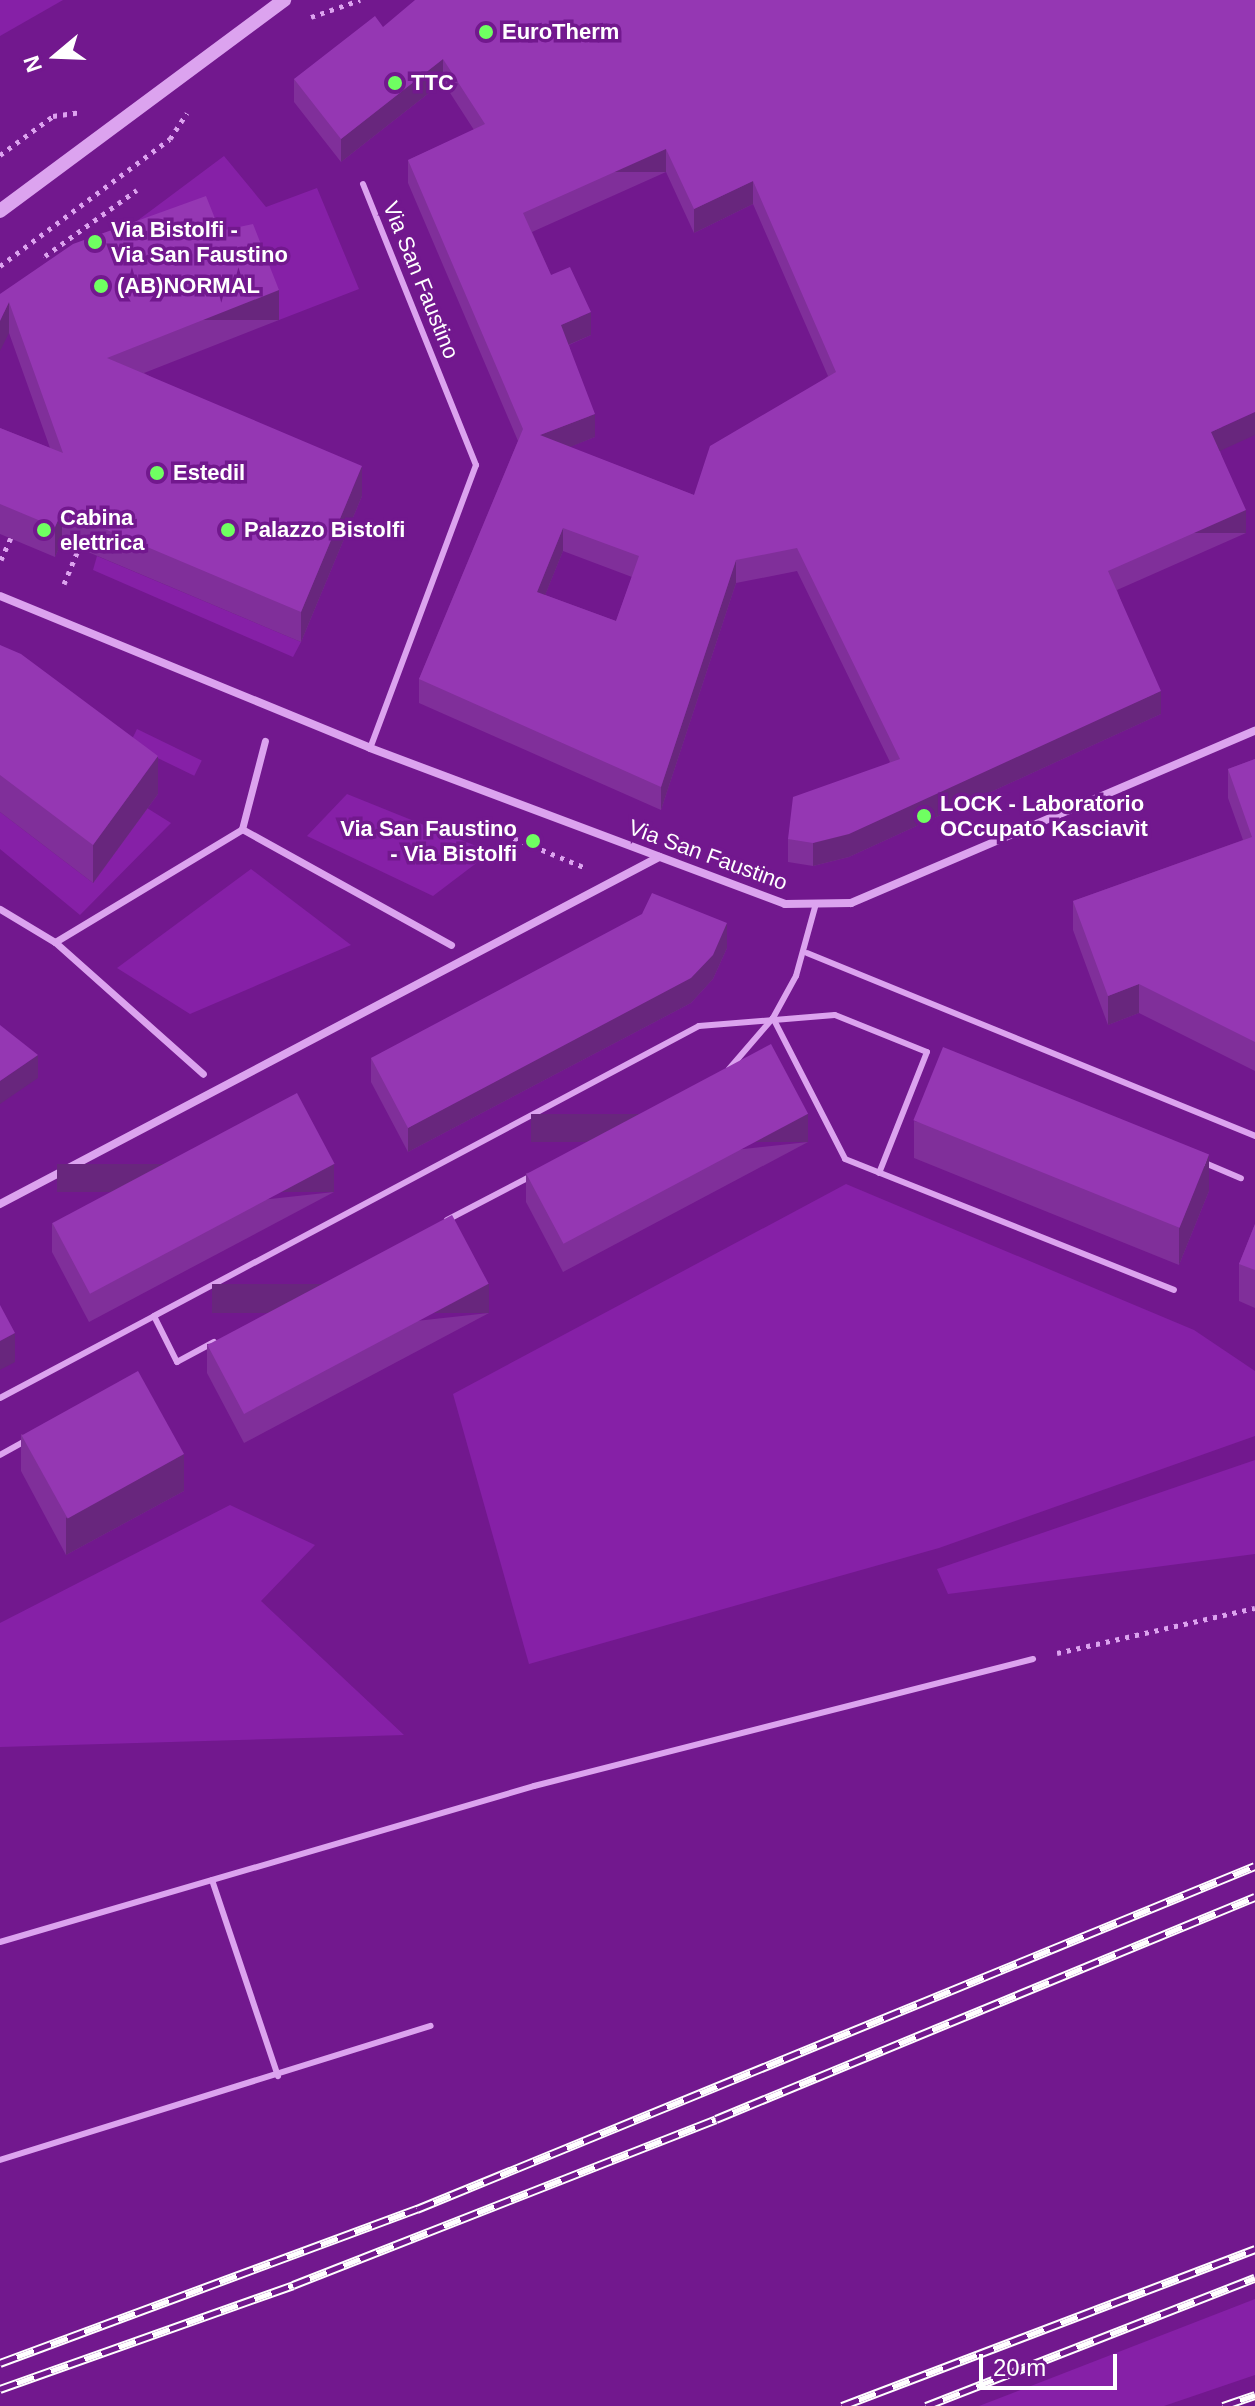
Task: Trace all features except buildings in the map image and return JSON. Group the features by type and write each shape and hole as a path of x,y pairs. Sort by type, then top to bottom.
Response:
{"street":[{"path":"0,211 284,0"},
{"name":"Via San Faustino","path":"0,596 370,748 785,904 815,907 851,903 1255,731"},
{"path":"55,942 242,829 265,741"},
{"path":"242,829 451,945"},
{"path":"0,1204 659,857"},
{"path":"0,909 55,942 203,1074"}],"lane":[{"name":"Via San Faustino","path":"363,184 476,465 370,748"},
{"path":"723,1075 773,1018 807,953 815,907"},
{"path":"807,953 1255,1136"},
{"path":"0,1398 699,1026 835,1015 941,1057"},
{"path":"773,1018 845,1159 1174,1290"},
{"path":"879,1173 927,1052"},
{"path":"1198,1161 1241,1178"},
{"path":"443,1222 541,1171"},
{"path":"154,1316 177,1362 219,1339"},
{"path":"0,1455 38,1434"},
{"path":"0,1942 534,1786 1033,1659"},
{"path":"212,1880 278,2076"},
{"path":"0,2160 431,2026"}],"path":[{"path":"306,19 360,0"},
{"path":"0,266 170,139 193,103"},
{"path":"59,281 45,256 137,190"},
{"path":"64,584 84,534"},
{"path":"1,560 12,535"},
{"path":"477,823 593,870"},
{"path":"1033,1659 1255,1608"}],"shaded area":[{"path":"0,0 63,0 0,36"},
{"path":"224,156 266,207 317,188 359,289 279,320 70,271"},
{"path":"97,556 301,642 293,657 93,570"},
{"path":"137,729 202,761 194,776 130,744"},
{"path":"347,794 491,852 433,896 307,836"},
{"path":"147,808 171,823 80,915 0,849 0,812 93,883"},
{"path":"251,869 351,945 190,1014 117,968"},
{"path":"846,1184 1194,1330 1255,1371 1255,1436 939,1548 529,1664 453,1394"},
{"path":"1255,1460 1255,1554 948,1594 937,1569"},
{"path":"230,1505 315,1545 261,1601 404,1735 0,1747 0,1623"},
{"path":"1255,2299 1255,2375 1164,2406 979,2406"}],"railway":[{"path":"0,2363 417,2209 1255,1866"},
{"path":"0,2389 293,2285 716,2119 1255,1897"},
{"path":"842,2406 1255,2249"},
{"path":"926,2406 1255,2278"},
{"path":"1223,2406 1255,2395"}],"place":[{"name":"EuroTherm","path":"486,32"},
{"name":"TTC","path":"395,83"},
{"name":"Via Bistolfi - Via San Faustino","path":"95,242"},
{"name":"(AB)NORMAL","path":"101,286"},
{"name":"Estedil","path":"157,473"},
{"name":"Cabina elettrica","path":"44,530"},
{"name":"Palazzo Bistolfi","path":"228,530"},
{"name":"LOCK - Laboratorio OCcupato Kasciavìt","path":"924,816"},
{"name":"Via San Faustino - Via Bistolfi","path":"533,841"}]}
